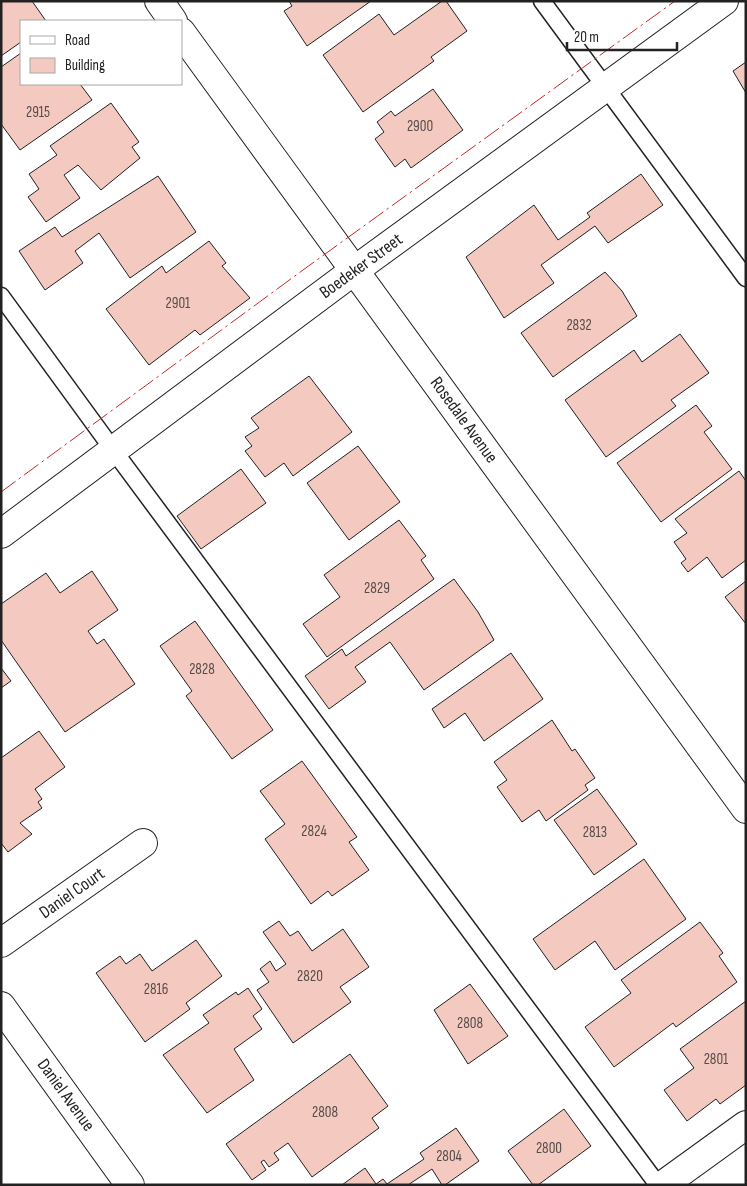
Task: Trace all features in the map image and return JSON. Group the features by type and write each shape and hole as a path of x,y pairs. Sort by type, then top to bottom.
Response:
{"street":[{"path":"159,1 172,20"},
{"name":"Boedeker Street","path":"1,534 355,270 724,1"},
{"name":"Rosedale Avenue","path":"182,33 746,809"},
{"name":"Daniel Court","path":"1,943 143,843"},
{"name":"Daniel Avenue","path":"1,1006 130,1185"},
{"path":"663,1185 746,1125"}],"lane":[{"path":"542,1 746,278"},
{"path":"1,296 658,1185"}],"building":[{"path":"1,1 32,1 45,20 20,20 20,43 1,56"},
{"path":"289,1 371,1 307,46 284,11 292,6"},
{"path":"442,1 446,1 467,31 431,57 434,61 363,112 323,55 379,14 394,35"},
{"path":"20,54 20,85 81,85 92,100 20,150 1,124 1,67"},
{"path":"746,62 746,93 733,71"},
{"path":"433,89 463,130 411,168 405,159 395,167 375,139 384,132 377,122 391,111 395,116"},
{"path":"111,103 139,142 132,147 140,158 101,190 78,165 64,175 80,198 46,222 28,197 39,189 29,174 57,155 50,146"},
{"path":"641,174 663,205 608,243 595,226 541,265 554,283 504,318 466,257 534,205 558,240 590,217 587,213"},
{"path":"158,176 196,232 130,278 99,233 75,251 83,263 45,290 19,251 55,227 62,237"},
{"path":"209,241 226,263 222,266 250,298 200,335 195,330 149,365 106,309 162,266 166,273"},
{"path":"605,272 622,291 637,316 553,377 521,333"},
{"path":"680,334 709,373 671,400 676,406 606,457 565,400 634,350 642,362"},
{"path":"309,376 352,432 293,476 284,463 265,477 245,451 252,446 245,437 259,428 251,418"},
{"path":"696,405 712,426 704,432 732,469 661,522 617,463"},
{"path":"358,446 400,502 349,540 307,483"},
{"path":"241,469 266,503 201,549 177,516"},
{"path":"739,471 746,481 746,560 722,578 707,557 688,572 681,563 686,559 674,542 687,533 675,519"},
{"path":"399,520 426,556 421,560 434,579 327,657 303,624 340,597 324,575"},
{"path":"92,571 118,610 88,631 97,644 104,639 135,684 65,732 1,640 1,604 46,573 60,593"},
{"path":"454,579 478,612 494,640 424,690 390,642 355,667 366,682 329,709 305,676 342,649 346,656"},
{"path":"746,581 746,624 725,597"},
{"path":"195,621 273,730 232,759 186,696 192,691 160,646"},
{"path":"511,653 543,699 484,741 465,713 444,728 432,709"},
{"path":"1,668 11,681 1,688"},
{"path":"552,720 572,751 575,749 595,778 585,785 588,790 546,821 539,810 522,822 497,787 507,780 494,762"},
{"path":"39,731 65,767 35,789 42,799 38,802 42,808 20,823 32,834 8,852 1,843 1,758"},
{"path":"302,761 357,837 349,842 369,870 332,896 328,891 311,904 265,839 285,824 260,791"},
{"path":"597,789 637,844 594,875 554,820"},
{"path":"644,859 686,919 615,970 595,941 555,970 533,939"},
{"path":"279,921 290,936 298,931 312,951 343,929 369,967 340,987 351,1002 293,1043 257,990 269,982 260,969 270,961 276,971 286,964 263,932"},
{"path":"700,922 723,953 719,956 737,982 676,1027 673,1023 614,1067 585,1027 631,993 621,980"},
{"path":"196,940 222,976 186,1003 190,1009 145,1042 96,973 120,956 126,964 140,954 152,971"},
{"path":"470,984 508,1036 468,1064 434,1010"},
{"path":"248,988 262,1009 253,1016 262,1029 234,1049 254,1080 207,1113 163,1055 209,1023 203,1015 236,992 238,995"},
{"path":"746,1001 746,1085 720,1104 716,1099 687,1121 664,1090 694,1068 680,1049"},
{"path":"350,1054 388,1106 372,1118 379,1128 312,1177 288,1143 274,1153 279,1160 269,1167 264,1160 261,1162 266,1170 252,1180 226,1144"},
{"path":"564,1109 591,1146 538,1185 533,1185 508,1151"},
{"path":"456,1128 479,1161 445,1185 442,1185 432,1169 408,1185 342,1185 365,1168 376,1184 383,1179 387,1184 424,1159 420,1153"}],"power":[{"path":"1,492 303,270 675,1"}]}
